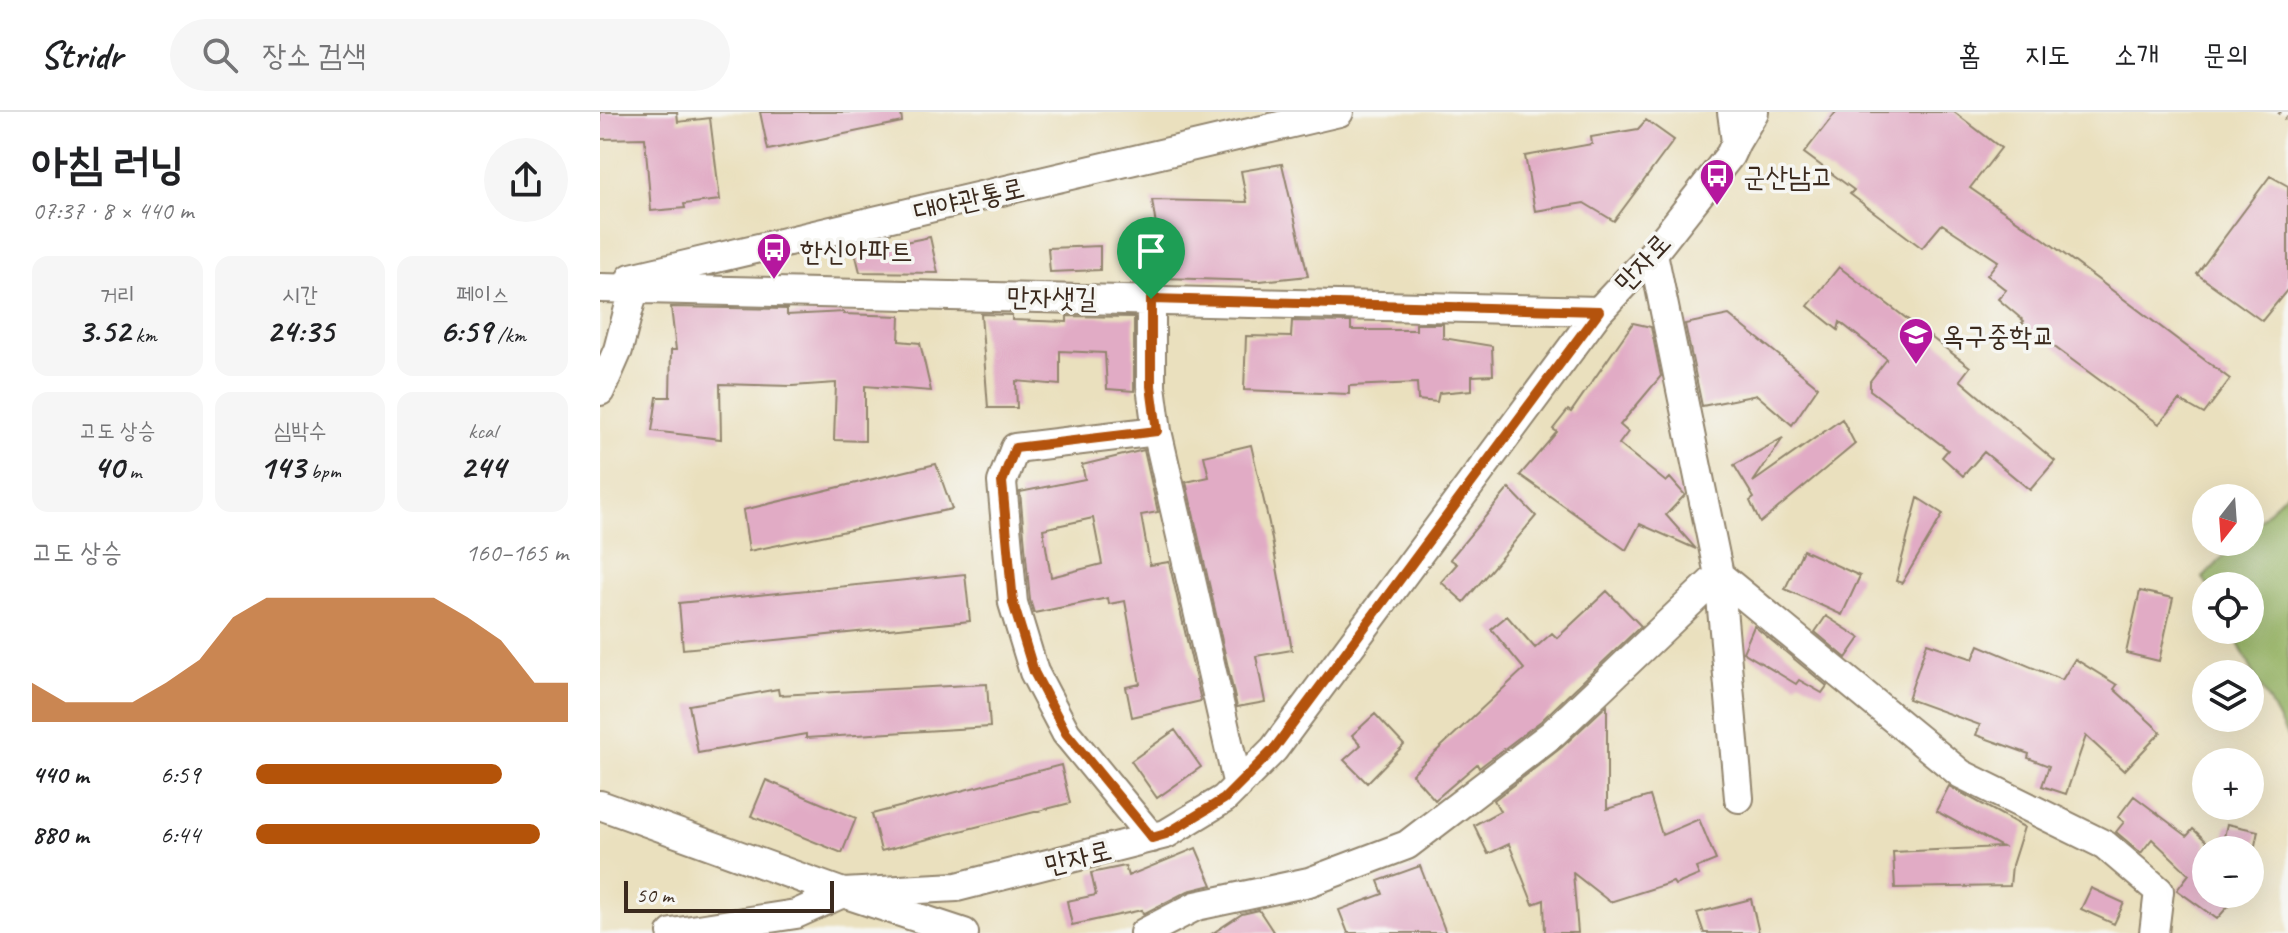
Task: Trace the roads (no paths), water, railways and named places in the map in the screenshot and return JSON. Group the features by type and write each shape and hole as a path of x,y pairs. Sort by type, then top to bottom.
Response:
{"street":[{"name":"대야관통로","path":"600,287 1339,112"},
{"path":"1732,112 1736,142"},
{"name":"만자로","path":"690,932 796,914 843,893 957,887 1166,834 1224,799 1274,749 1599,311 1653,253 1724,163 1754,112"},
{"path":"1653,253 1719,575 1739,798"},
{"name":"만자샛길","path":"600,287 1599,311"},
{"path":"600,391 618,350 634,289"},
{"path":"1151,299 1151,386 1157,431 1238,786"},
{"path":"1152,838 1066,733 1034,672 1013,603 1002,482 1015,448 1157,431"},
{"path":"1144,933 1196,906 1309,882 1407,845 1552,734 1719,575"},
{"path":"1719,575 1961,774 2105,845 2159,891 2154,933"},
{"path":"600,805 843,893 964,933"}],"place":[{"name":"군산남고","path":"1717,207"},
{"name":"한신아파트","path":"774,281"},
{"name":"옥구중학교","path":"1916,366"}]}
